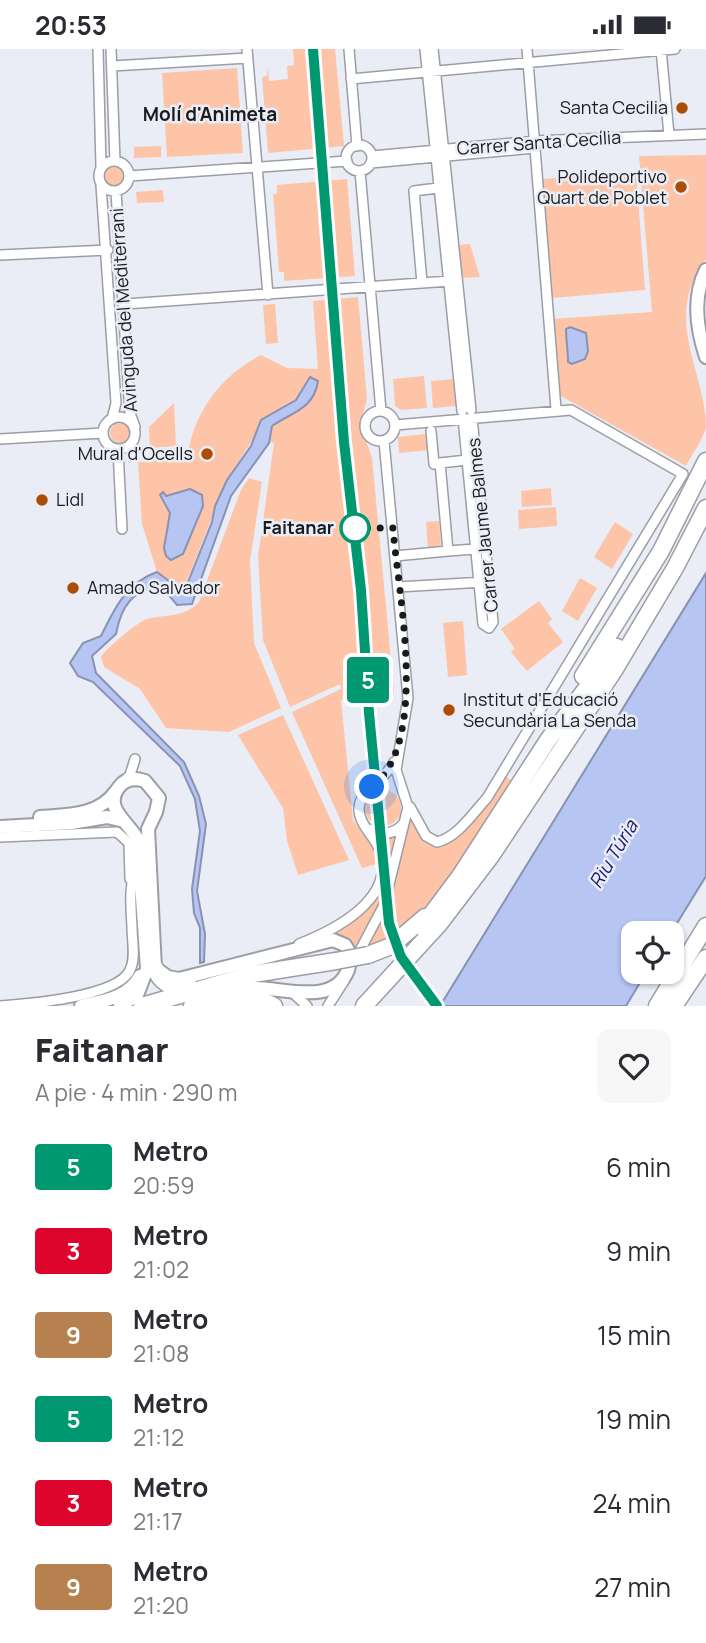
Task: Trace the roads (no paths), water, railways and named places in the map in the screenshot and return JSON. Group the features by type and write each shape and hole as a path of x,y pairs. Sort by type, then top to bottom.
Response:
{"highway":[{"path":"506,803 661,551 706,461"},
{"path":"615,669 706,508"},
{"path":"364,1006 470,885 667,589 706,520"},
{"path":"352,1006 442,901 506,803 694,531"},
{"path":"142,1006 253,974 368,955 403,938 442,901"},
{"path":"657,1006 706,926"},
{"path":"674,1006 706,958"},
{"path":"155,968 163,981 171,986 207,987"},
{"path":"192,1006 235,998 258,1000 274,1006"}],"street":[{"path":"98,49 99,176 102,185 116,191 126,186 130,176 127,167 114,161 101,167"},
{"path":"111,49 114,161"},
{"path":"349,49 358,146"},
{"name":"Carrer Jaume Balmes","path":"425,49 431,71 451,281"},
{"name":"Carrer Jaume Balmes","path":"431,71 433,49"},
{"path":"527,49 556,409"},
{"path":"351,79 528,65 675,49"},
{"path":"661,51 669,135"},
{"path":"112,66 248,54 268,295"},
{"name":"Carrer Santa Cecília","path":"372,159 534,144 706,134"},
{"path":"360,171 353,169 347,161 349,151 358,146 365,147 372,159 360,171 381,411"},
{"name":"Carrer Jaume Balmes","path":"439,154 438,188 467,414 484,582"},
{"path":"130,176 347,161"},
{"name":"Avinguda del Mediterrani","path":"102,185 116,403 112,419"},
{"path":"422,283 414,191 438,188"},
{"name":"Avinguda del Mediterrani","path":"116,191 130,413 135,427"},
{"path":"0,255 108,250"},
{"path":"706,270 698,303 699,330 706,357"},
{"path":"125,304 451,281"},
{"path":"395,425 467,414 571,410 682,474 689,499"},
{"path":"381,411 392,417 395,425 391,437 384,441 374,440 365,428 368,418 381,411"},
{"name":"Carrer Jaume Balmes","path":"467,414 467,460 475,549 484,582"},
{"path":"122,417 135,427 134,441 127,448 118,450 106,442 103,433 112,419 122,417"},
{"path":"431,431 434,464 467,460"},
{"path":"0,439 103,433"},
{"path":"328,1006 384,905 408,807 397,779 397,753 408,698 384,441"},
{"path":"118,450 122,529"},
{"path":"372,787 388,785 404,797 426,836 437,842 458,829 486,798 682,474 706,461"},
{"path":"440,463 448,551"},
{"path":"395,556 475,549"},
{"path":"398,587 484,582"},
{"path":"241,964 318,936 371,899 382,871 380,850 359,815 360,799 387,773 397,753"},
{"path":"0,819 84,812 105,803 131,775 135,759 145,781 159,798 148,836 155,968 168,977 179,979 324,941 340,941 350,956 346,975 338,985 321,994 251,988 185,1006"},
{"path":"0,1006 81,994 112,986 125,978 132,964 129,843 115,810 114,795 121,785 138,779 145,781"},
{"path":"0,827 71,823 107,817 135,833 141,856 145,979 137,995 120,1006"},
{"path":"0,837 124,828 152,818"},
{"path":"369,829 384,834 399,828 404,822"},
{"path":"131,897 133,876 141,856"},
{"path":"81,1006 120,996 135,985 142,967 144,938"},
{"path":"292,992 307,1006"}],"water":[{"path":"570,327 586,333 588,351 585,359 572,364 568,362 566,333 566,329"},
{"path":"310,377 318,381 312,398 301,409 272,426 269,443 231,496 192,604 177,605 162,587 143,591 125,608 116,634 92,656 96,673 184,762 199,796 206,824 197,891 205,934 204,962 200,963 200,928 194,913 192,889 200,831 195,799 180,766 93,682 78,676 70,663 83,643 101,636 123,598 137,582 157,572 184,592 212,522 215,506 227,480 251,446 261,420 296,400"},
{"path":"190,489 202,495 203,506 183,554 171,560 166,556 164,548 170,513 160,495 163,492 166,496"},
{"name":"Riu Túria","path":"706,573 706,876 678,921 621,921 621,984 639,984 626,1006 440,1006"}],"metro line":[{"name":"5","path":"313,49 344,442 353,503 389,923 401,957 437,1006"}],"place":[{"name":"Santa Cecilia","path":"682,108"},
{"name":"Polideportivo Quart de Poblet","path":"681,187"},
{"name":"Mural d'Ocells","path":"207,454"},
{"name":"Lidl","path":"42,500"},
{"name":"Faitanar","path":"355,528"},
{"name":"Amado Salvador","path":"73,588"},
{"name":"Institut d'Educació Secundària La Senda","path":"449,710"}],"district":[{"name":"Molí d'Animeta","path":"210,114"}]}
